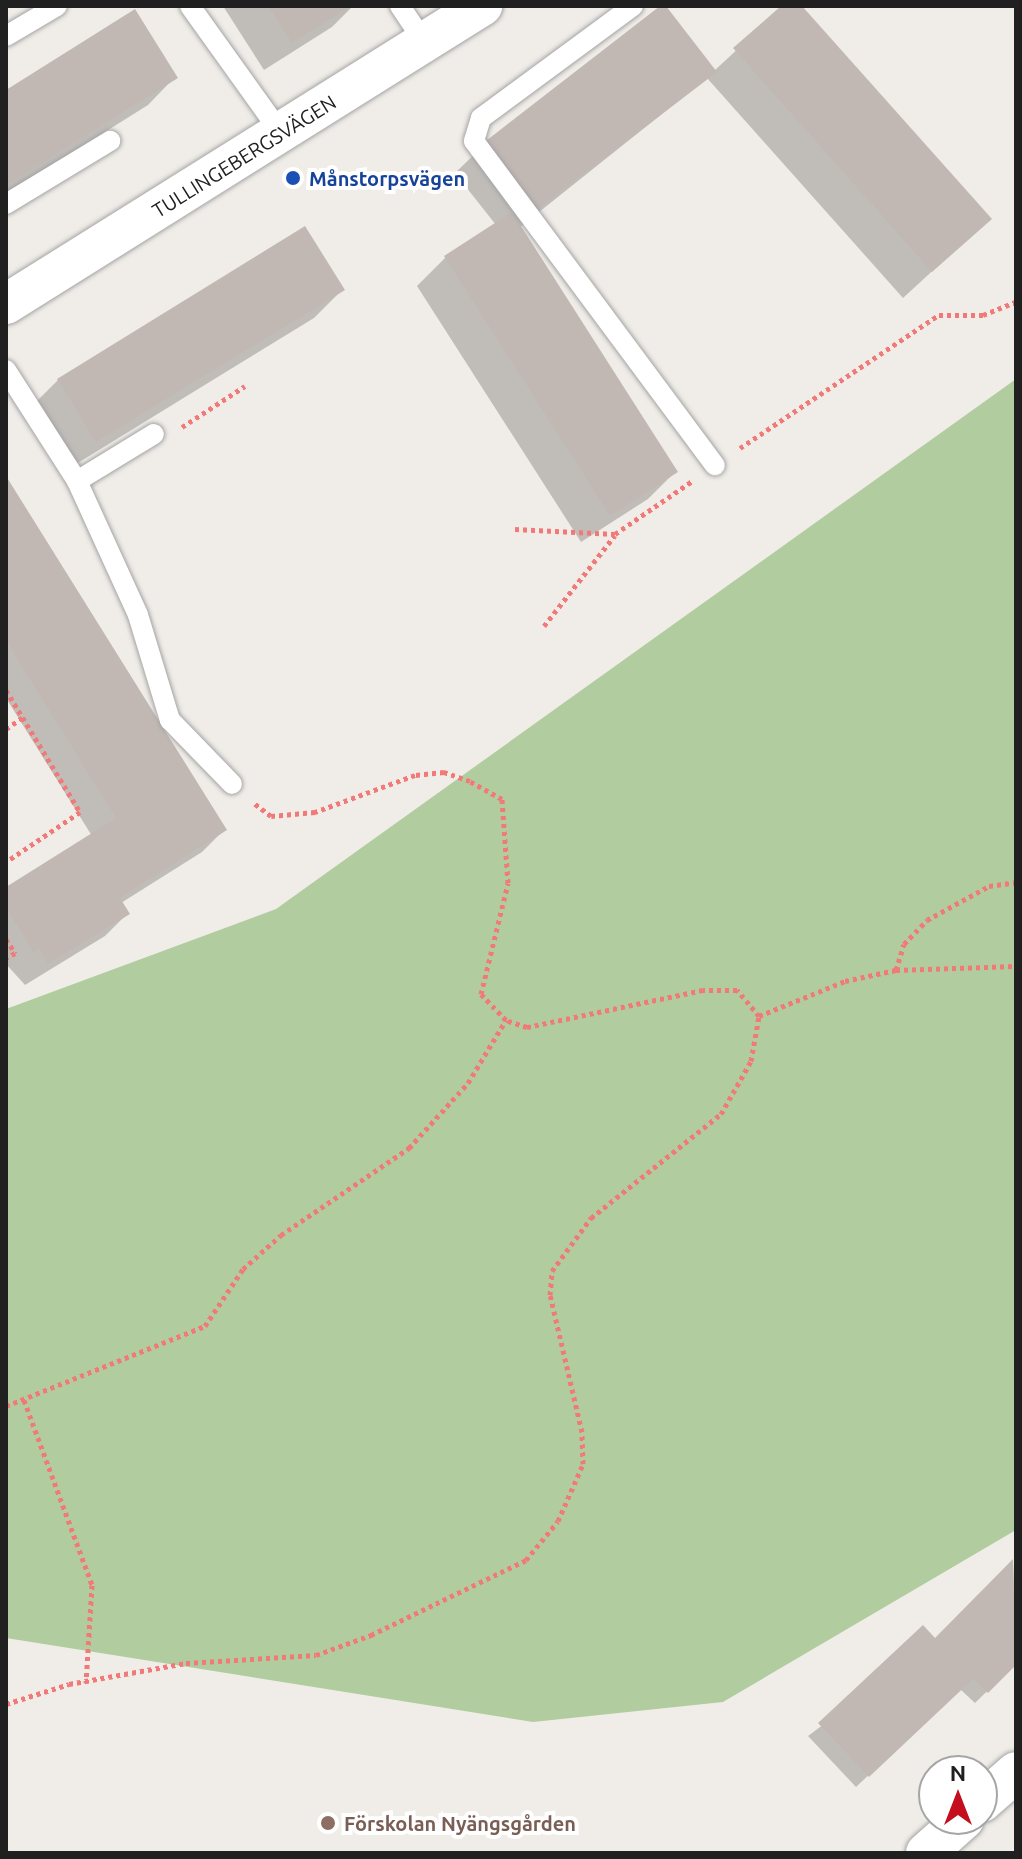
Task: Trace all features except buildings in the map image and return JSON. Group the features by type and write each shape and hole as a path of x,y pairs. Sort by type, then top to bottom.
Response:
{"street":[{"name":"TULLINGEBERGSVÄGEN","path":"6,304 482,6"},
{"path":"998,1788 1016,1772"},
{"path":"926,1853 946,1835"}],"lane":[{"path":"6,36 57,6"},
{"path":"190,6 281,133"},
{"path":"400,6 424,42"},
{"path":"633,6 481,118 474,141 715,465"},
{"path":"6,204 110,141"},
{"path":"6,370 77,481 138,615 170,720 232,784"},
{"path":"77,481 154,434"}],"path":[{"path":"544,626 615,534 715,465 939,315 983,315 1016,302"},
{"path":"154,434 171,433 245,386"},
{"path":"515,529 615,534"},
{"path":"6,690 80,812 6,862"},
{"path":"6,729 23,717"},
{"path":"232,784 271,816 315,812 373,788 444,772 502,799 508,883 481,994 506,1020 527,1027 703,990 737,990 759,1016"},
{"path":"896,970 904,944 927,920 989,886 1016,882"},
{"path":"6,939 15,953 6,958"},
{"path":"759,1016 845,981 896,970 1016,966"},
{"path":"6,1704 86,1683 186,1663 316,1655 371,1635 526,1560 558,1521 583,1464 582,1432 550,1295 552,1271 591,1218 721,1114 751,1061 759,1016"},
{"path":"6,1406 205,1326 243,1269 281,1235 409,1148 468,1083 506,1020"},
{"path":"24,1399 92,1585 86,1683"}],"green space":[{"path":"1016,379 1016,1530 723,1702 533,1722 6,1638 6,1009 276,909"}],"place":[{"name":"Månstorpsvägen","path":"293,178"},
{"name":"Förskolan Nyängsgården","path":"328,1823"}]}
